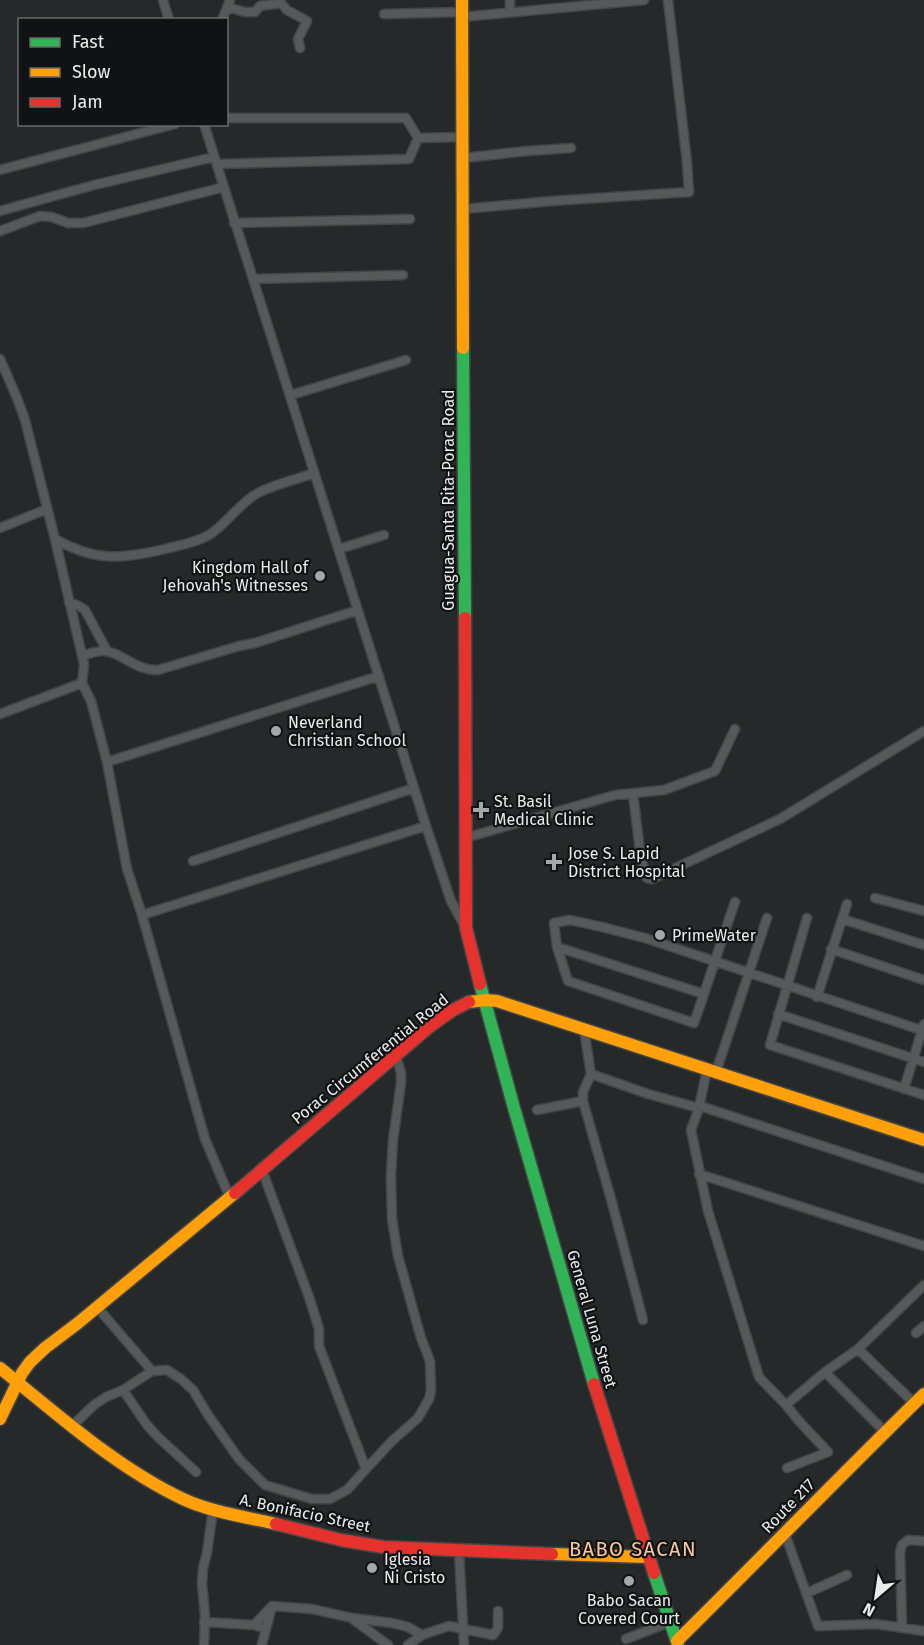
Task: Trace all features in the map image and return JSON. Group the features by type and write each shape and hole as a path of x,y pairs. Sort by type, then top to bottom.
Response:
{"main road":[{"name":"Guagua-Santa Rita-Porac Road","path":"462,10 466,927 482,999"},
{"name":"Porac Circumferential Road","path":"0,1419 17,1382 30,1362 45,1348 230,1198 429,1027 460,1005 470,1000 482,999"},
{"path":"482,999 497,1001 924,1140"},
{"name":"General Luna Street","path":"482,999 590,1374 677,1643"},
{"name":"A. Bonifacio Street","path":"0,1368 72,1426 143,1478 184,1500 213,1509 341,1540 383,1547 648,1557"},
{"name":"Route 217","path":"677,1643 848,1468 924,1394"}],"street":[{"path":"163,0 168,18"},
{"path":"224,16 230,0"},
{"path":"510,0 510,12"},
{"path":"384,14 462,10 510,12 644,0"},
{"path":"463,209 689,192 668,0"},
{"path":"224,16 231,8 255,12 260,6 281,3 287,10 307,21 298,39 300,48"},
{"path":"228,118 406,118 418,138"},
{"path":"0,170 167,126"},
{"path":"205,126 426,826 451,900 466,927"},
{"path":"418,138 463,137"},
{"path":"0,211 94,185 216,160 409,159 418,138"},
{"path":"463,158 571,148"},
{"path":"0,231 40,216 68,223 83,223 224,187"},
{"path":"234,223 410,219"},
{"path":"253,279 403,275"},
{"path":"0,358 25,420 48,509 84,664 82,683 91,701 107,762 127,869 205,1139 230,1198"},
{"path":"291,395 406,360"},
{"path":"55,539 82,552 116,557 190,543 210,534 257,493 314,473"},
{"path":"0,528 48,509"},
{"path":"339,549 384,535"},
{"path":"69,602 85,610 107,651"},
{"path":"82,656 107,651 142,668 158,670 255,643 358,610"},
{"path":"107,762 379,676"},
{"path":"0,714 82,683"},
{"path":"465,838 615,795 664,790 715,771 735,729"},
{"path":"633,794 641,859 647,878 652,879 780,819 924,731"},
{"path":"193,861 414,789"},
{"path":"142,915 426,826"},
{"path":"875,898 924,910"},
{"path":"735,902 715,962 694,1023 568,981 557,947 554,923 570,920 645,938 715,962 749,974 817,997 923,1029 904,1089"},
{"path":"817,997 847,904"},
{"path":"767,918 749,974 711,1070 691,1130 708,1211 759,1377 828,1452 787,1468"},
{"path":"807,918 778,1014 771,1046 924,1095"},
{"path":"842,919 924,945"},
{"path":"557,947 704,994"},
{"path":"831,949 924,980"},
{"path":"778,1014 924,1062"},
{"path":"584,1029 591,1074 583,1092 583,1101 643,1320"},
{"path":"72,1426 106,1396 123,1390 152,1371 167,1370 193,1390 239,1459 265,1485 312,1499 330,1499 347,1490 392,1441 418,1418 429,1400 431,1391 430,1361 421,1338 398,1256 393,1219 391,1175 393,1140 401,1083 396,1056"},
{"path":"591,1074 648,1094 699,1107 924,1179"},
{"path":"537,1110 583,1101"},
{"path":"262,1170 309,1298 319,1329 319,1346 366,1468"},
{"path":"699,1174 924,1246"},
{"path":"786,1405 825,1372 858,1349 924,1285"},
{"path":"97,1307 152,1371"},
{"path":"916,1334 924,1326"},
{"path":"858,1349 914,1403"},
{"path":"825,1372 879,1426"},
{"path":"123,1390 153,1431 196,1472"},
{"path":"204,1645 202,1582 213,1509"},
{"path":"785,1534 818,1626 876,1624 924,1631"},
{"path":"902,1627 900,1552 902,1545 908,1540 924,1541"},
{"path":"459,1551 464,1645"},
{"path":"807,1593 847,1575"},
{"path":"254,1626 272,1606"},
{"path":"272,1606 312,1609 352,1618 392,1623 408,1627 422,1635"},
{"path":"261,1645 272,1606"},
{"path":"408,1645 422,1635 449,1626 493,1635 498,1628 498,1611"},
{"path":"352,1618 387,1645"},
{"path":"204,1622 266,1629"},
{"path":"626,1639 670,1622"}],"traffic: fast":[{"path":"463,348 465,618"},
{"path":"480,984 594,1384"},
{"path":"654,1573 678,1645"}],"traffic: slow":[{"path":"462,0 463,348"},
{"path":"469,1002 497,1001 924,1140"},
{"path":"0,1419 22,1373 30,1362 235,1193"},
{"path":"0,1368 88,1439 159,1486 183,1499 205,1507 276,1524"},
{"path":"677,1641 924,1394"},
{"path":"552,1554 648,1557"}],"traffic: jam":[{"path":"465,618 466,928 480,984"},
{"path":"235,1193 429,1027 469,1002"},
{"path":"594,1384 654,1573"},
{"path":"276,1524 341,1540 383,1547 552,1554"}],"place":[{"name":"Kingdom Hall of Jehovah's Witnesses","path":"320,576"},
{"name":"Neverland Christian School","path":"276,731"},
{"name":"St. Basil Medical Clinic","path":"481,810"},
{"name":"Jose S. Lapid District Hospital","path":"554,862"},
{"name":"PrimeWater","path":"660,935"},
{"name":"Iglesia Ni Cristo","path":"372,1568"},
{"name":"Babo Sacan Covered Court","path":"629,1581"}],"district":[{"name":"BABO SACAN","path":"633,1549"}]}
